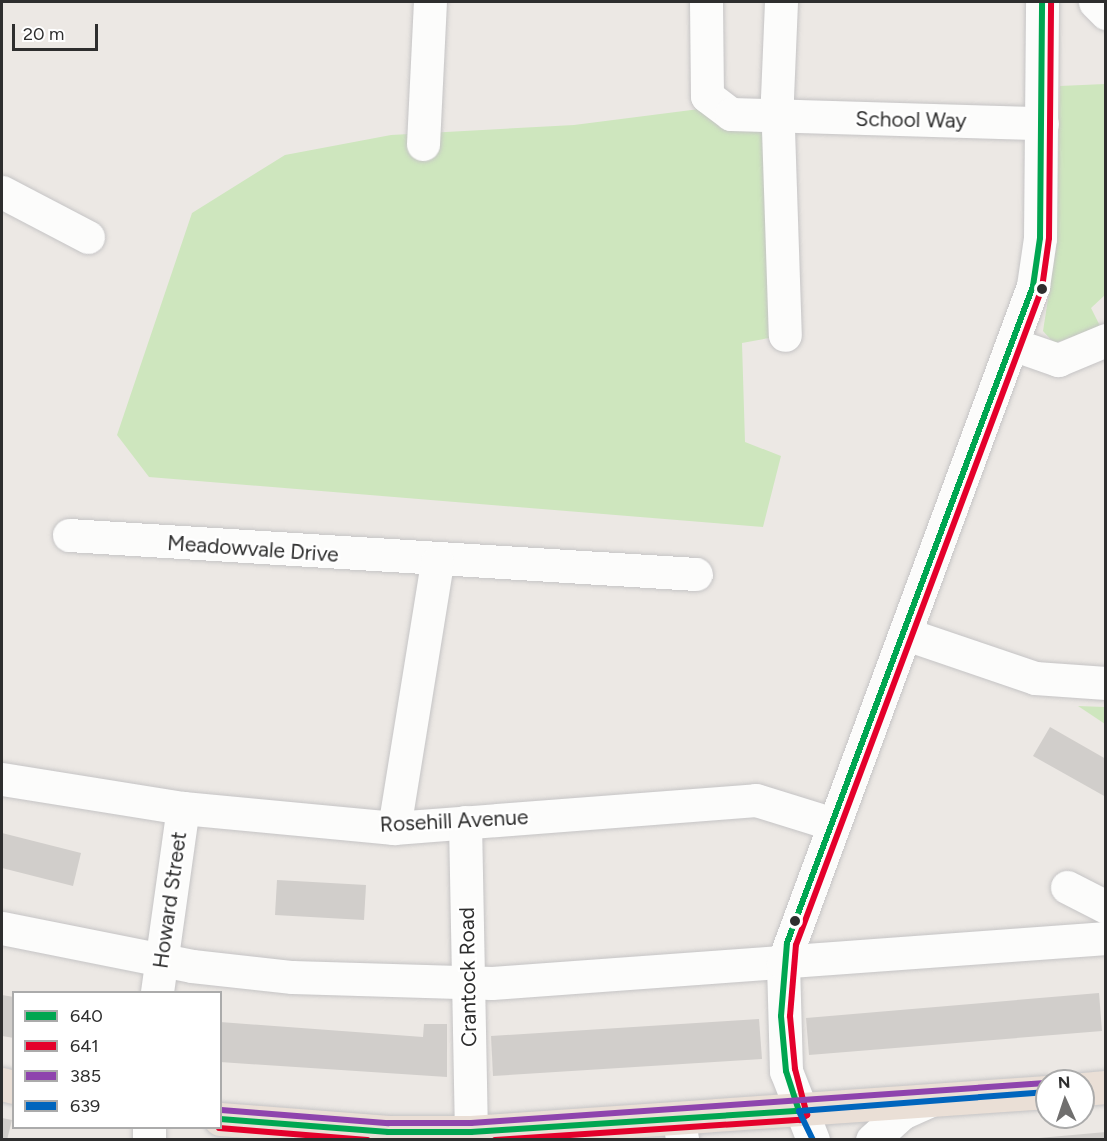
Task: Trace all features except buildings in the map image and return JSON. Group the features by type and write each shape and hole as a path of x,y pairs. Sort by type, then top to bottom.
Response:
{"highway":[{"path":"222,1120 271,1132 352,1135 681,1130 806,1125 929,1101 1035,1093"}],"street":[{"path":"423,144 430,2"},
{"name":"School Way","path":"706,2 706,85 711,104 731,114 1042,123"},
{"path":"781,2 785,335"},
{"path":"806,1125 784,1053 783,963 832,824 1015,345 1033,286 1040,238 1045,2"},
{"path":"1095,2 1106,13"},
{"path":"2,192 88,237"},
{"path":"1015,345 1058,360 1106,340"},
{"name":"Meadowvale Drive","path":"69,536 437,562 696,574"},
{"path":"394,828 437,562"},
{"path":"906,634 1035,678 1106,683"},
{"name":"Rosehill Avenue","path":"2,779 183,808 394,828 756,800 832,824"},
{"name":"Howard Street","path":"157,991 183,808"},
{"name":"Crantock Road","path":"465,822 471,1132"},
{"path":"1066,887 1106,907"},
{"path":"2,928 160,960 292,976 468,982 783,963 1106,938"},
{"path":"872,1140 902,1113 929,1101"}],"green space":[{"path":"1105,84 1105,295 1091,308 1101,328 1054,343 1043,331 1056,248 1060,86"},
{"path":"777,99 785,335 742,343 745,442 781,456 763,527 149,477 117,435 192,213 285,155 391,135 574,125"},
{"path":"1078,706 1105,707 1105,724"}],"transit line":[{"name":"640","path":"222,1119 388,1132 471,1132 799,1111 786,1071 781,1016 787,943 1033,286 1040,238 1042,2"},
{"name":"641","path":"495,1140 800,1120 807,1115 795,1069 790,1016 796,945 1042,288 1049,238 1051,2"},
{"name":"385","path":"222,1110 388,1123 471,1123 1035,1084"},
{"name":"639","path":"813,1140 799,1111 1035,1093"},
{"name":"641","path":"222,1128 368,1140"}]}
